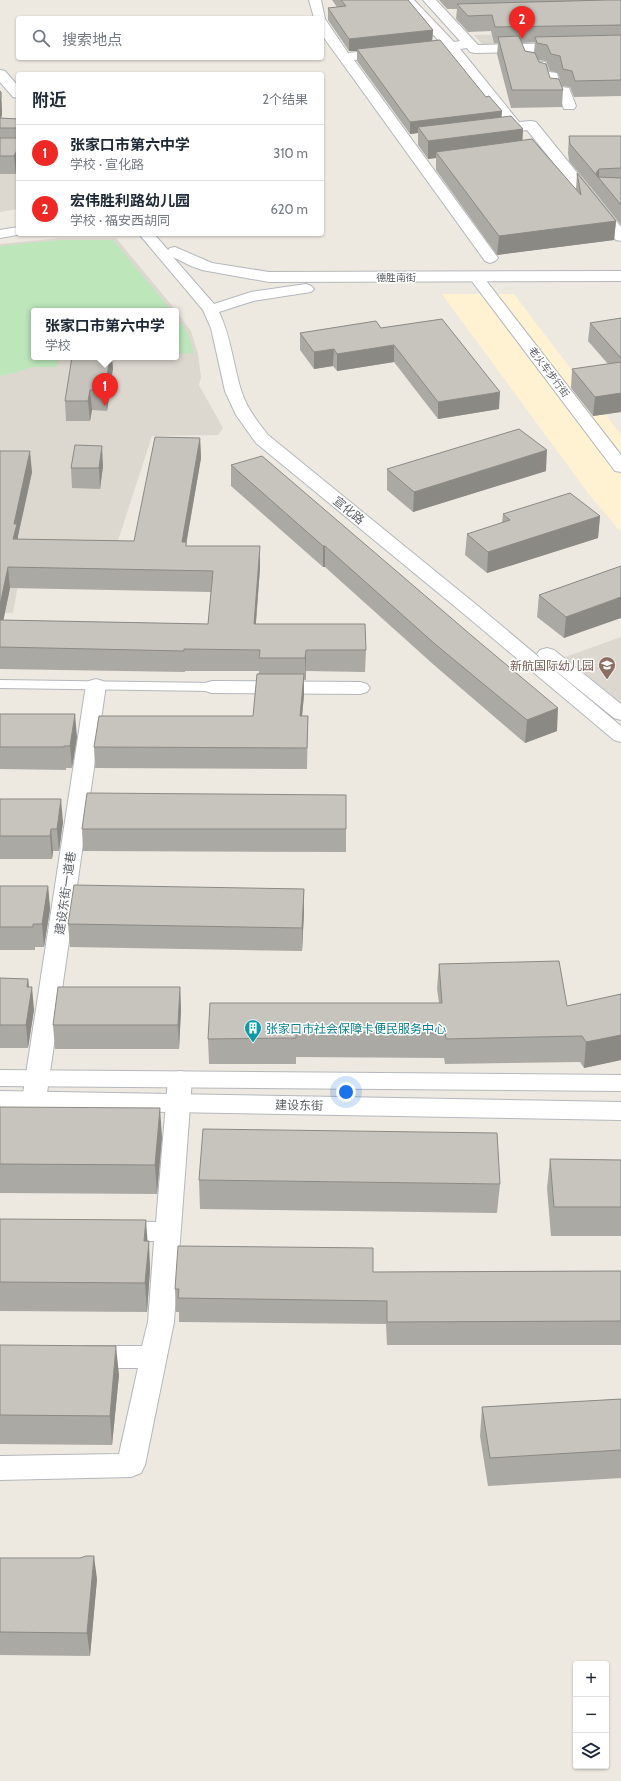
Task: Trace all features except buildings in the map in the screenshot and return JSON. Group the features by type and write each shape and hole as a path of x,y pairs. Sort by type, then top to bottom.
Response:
{"main road":[{"path":"315,0 319,16"},
{"path":"407,0 450,45 516,127"},
{"path":"429,0 472,47"},
{"path":"443,15 458,15"},
{"path":"324,26 422,166 490,258"},
{"path":"345,57 450,45 524,48 621,46"},
{"path":"524,48 530,65 540,64 544,76 552,76 555,91 564,90 569,106"},
{"path":"1,69 16,78"},
{"path":"1,69 16,91"},
{"path":"476,132 531,125 621,237"},
{"path":"405,141 421,139"},
{"path":"533,152 567,147"},
{"path":"422,166 438,164"},
{"path":"0,234 16,231"},
{"name":"宣化路","path":"148,236 192,274 228,326 238,353 248,391 259,413 276,437 621,714"},
{"name":"宣化路","path":"163,236 174,259 215,308 233,391 244,415 262,439 465,605 621,736"},
{"name":"德胜南街","path":"174,259 184,258 193,262 240,273 269,277 621,284"},
{"name":"德胜南街","path":"192,274 228,280 261,283 375,285"},
{"name":"德胜南街","path":"215,308 251,297 281,292 375,285 621,276"},
{"name":"老火车步行街","path":"480,281 621,467"},
{"name":"建设东街一道巷","path":"36,1089 96,685"},
{"path":"212,687 360,688"},
{"name":"建设东街","path":"0,1078 36,1089 179,1091 621,1111"},
{"name":"建设东街","path":"179,1091 621,1083"},
{"name":"建设东街","path":"0,1100 36,1089"},
{"path":"0,1468 131,1465 161,1322 179,1091"},
{"path":"93,1231 168,1232"},
{"path":"63,1357 154,1357"}],"lane":[{"path":"0,684 212,687"}],"shaded area":[{"path":"563,33 567,43 483,45 474,35"},
{"path":"0,152 16,153 16,209 0,212"},
{"path":"59,238 116,238 174,308 31,308 31,360 179,360 179,315 191,331 198,354 201,377 199,385 223,428 218,435 152,436 113,556 23,557 13,613 0,613 0,244"},
{"path":"442,294 514,294 621,435 621,532 591,497"},
{"name":"新航国际幼儿园","path":"621,637 621,703 565,657"}],"green space":[{"path":"60,240 113,240 170,308 31,308 31,360 58,360 57,367 32,367 0,376 0,246"},
{"path":"179,320 187,331 194,353 179,354"}],"place":[{"name":"宏伟胜利路幼儿园","path":"522,39"},
{"name":"张家口市第六中学","path":"105,406"},
{"name":"新航国际幼儿园","path":"607,680"},
{"name":"张家口市社会保障卡便民服务中心","path":"253,1043"}]}
